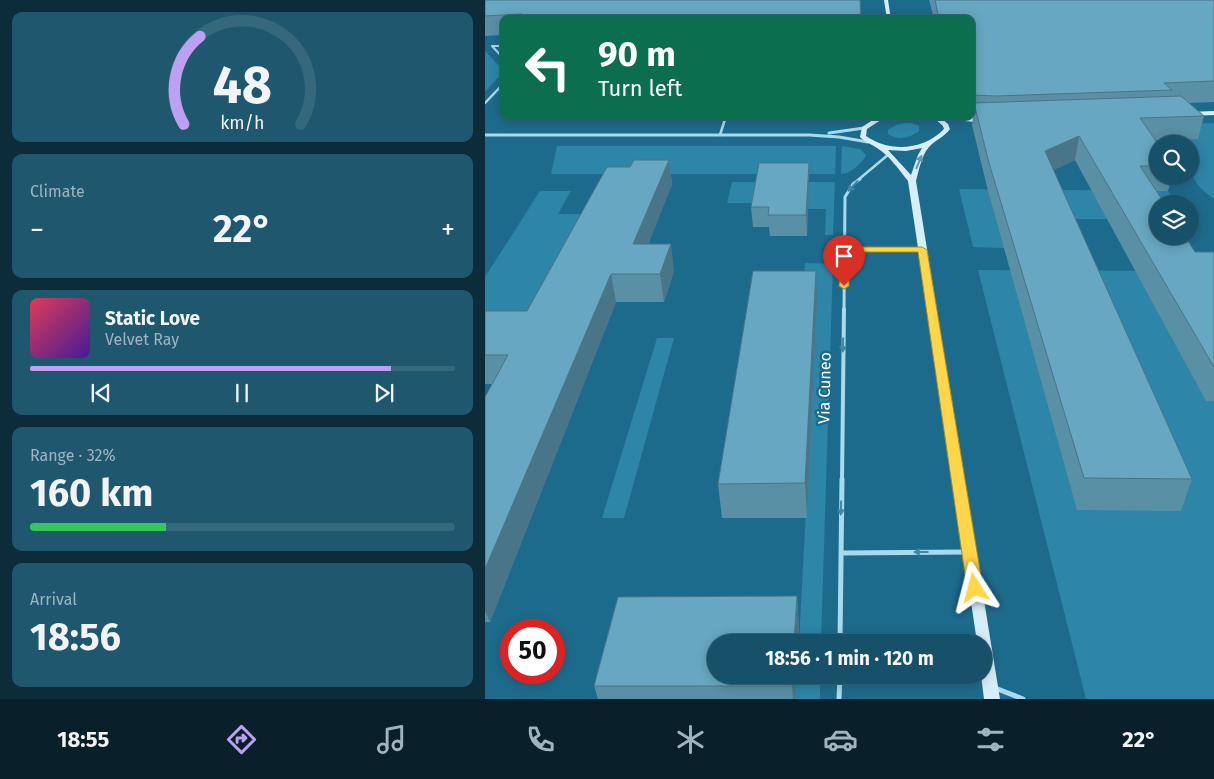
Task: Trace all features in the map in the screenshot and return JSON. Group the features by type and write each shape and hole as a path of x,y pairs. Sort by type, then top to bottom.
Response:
{"main road":[{"path":"886,0 888,15"},
{"path":"1179,114 1214,113"},
{"path":"877,120 864,128 863,137 868,142 880,146 911,148 928,144 937,139 947,129 965,124 995,121 967,120"},
{"path":"942,120 947,129"},
{"path":"928,144 921,155 912,181 983,634"},
{"path":"880,146 912,181"}],"street":[{"path":"809,135 864,128"},
{"path":"485,134 809,135 868,142"}],"lane":[{"path":"500,46 492,46 500,55"},
{"path":"485,103 500,87"},
{"path":"720,135 725,120"},
{"name":"Via Cuneo","path":"840,634 845,197 848,190 889,154"},
{"path":"844,249 922,250"},
{"path":"841,553 970,552"},
{"path":"839,684 839,699"},
{"path":"991,693 1023,699"}],"shaded area":[{"path":"485,51 500,67 500,75 485,92"},
{"path":"911,123 919,126 919,131 904,138 888,134 888,130 893,126"},
{"path":"1214,123 1214,199 1198,185 1199,135 1160,135 1152,125"},
{"path":"557,146 836,146 835,174 551,174"},
{"path":"842,146 860,149 866,155 856,168 845,174 841,174"},
{"path":"732,182 761,182 757,203 727,203"},
{"path":"809,182 835,182 833,235 825,235 826,209 808,209"},
{"path":"959,189 1168,191 1171,195 1149,195 1149,219 1051,219 1004,248 973,247"},
{"path":"540,191 571,191 558,214 600,214 535,340 485,344 485,277"},
{"path":"805,263 833,264 821,634 799,634 817,301 802,301"},
{"path":"978,270 1214,271 1214,699 1086,699"},
{"path":"657,338 674,338 624,518 602,518"},
{"path":"796,684 820,684 820,699 795,699"}],"building":[{"path":"485,0 860,0 861,15 522,14 485,16"},
{"path":"935,0 1214,0 1214,81 1164,83 1172,90 975,95 975,15 938,15"},
{"path":"1181,96 1204,116 1140,118 1152,135 1149,135 1149,166 1140,166 1149,180 1149,185 1152,185 1159,195 1149,195 1149,245 1191,245 1195,252 1214,252 1214,367 1079,136 1045,151 1192,479 1084,478 989,163 975,103"},
{"path":"634,160 669,160 633,244 671,244 660,274 611,274 485,569 485,397 508,355 485,355 485,311 527,311 607,167 630,167"},
{"path":"759,163 809,163 806,215 768,215 769,207 751,207"},
{"path":"753,271 816,271 805,483 718,484"},
{"path":"797,596 795,634 707,634 707,684 792,684 792,686 594,686 618,597"}],"route":[{"path":"844,286 844,249 922,250 975,588"}]}
